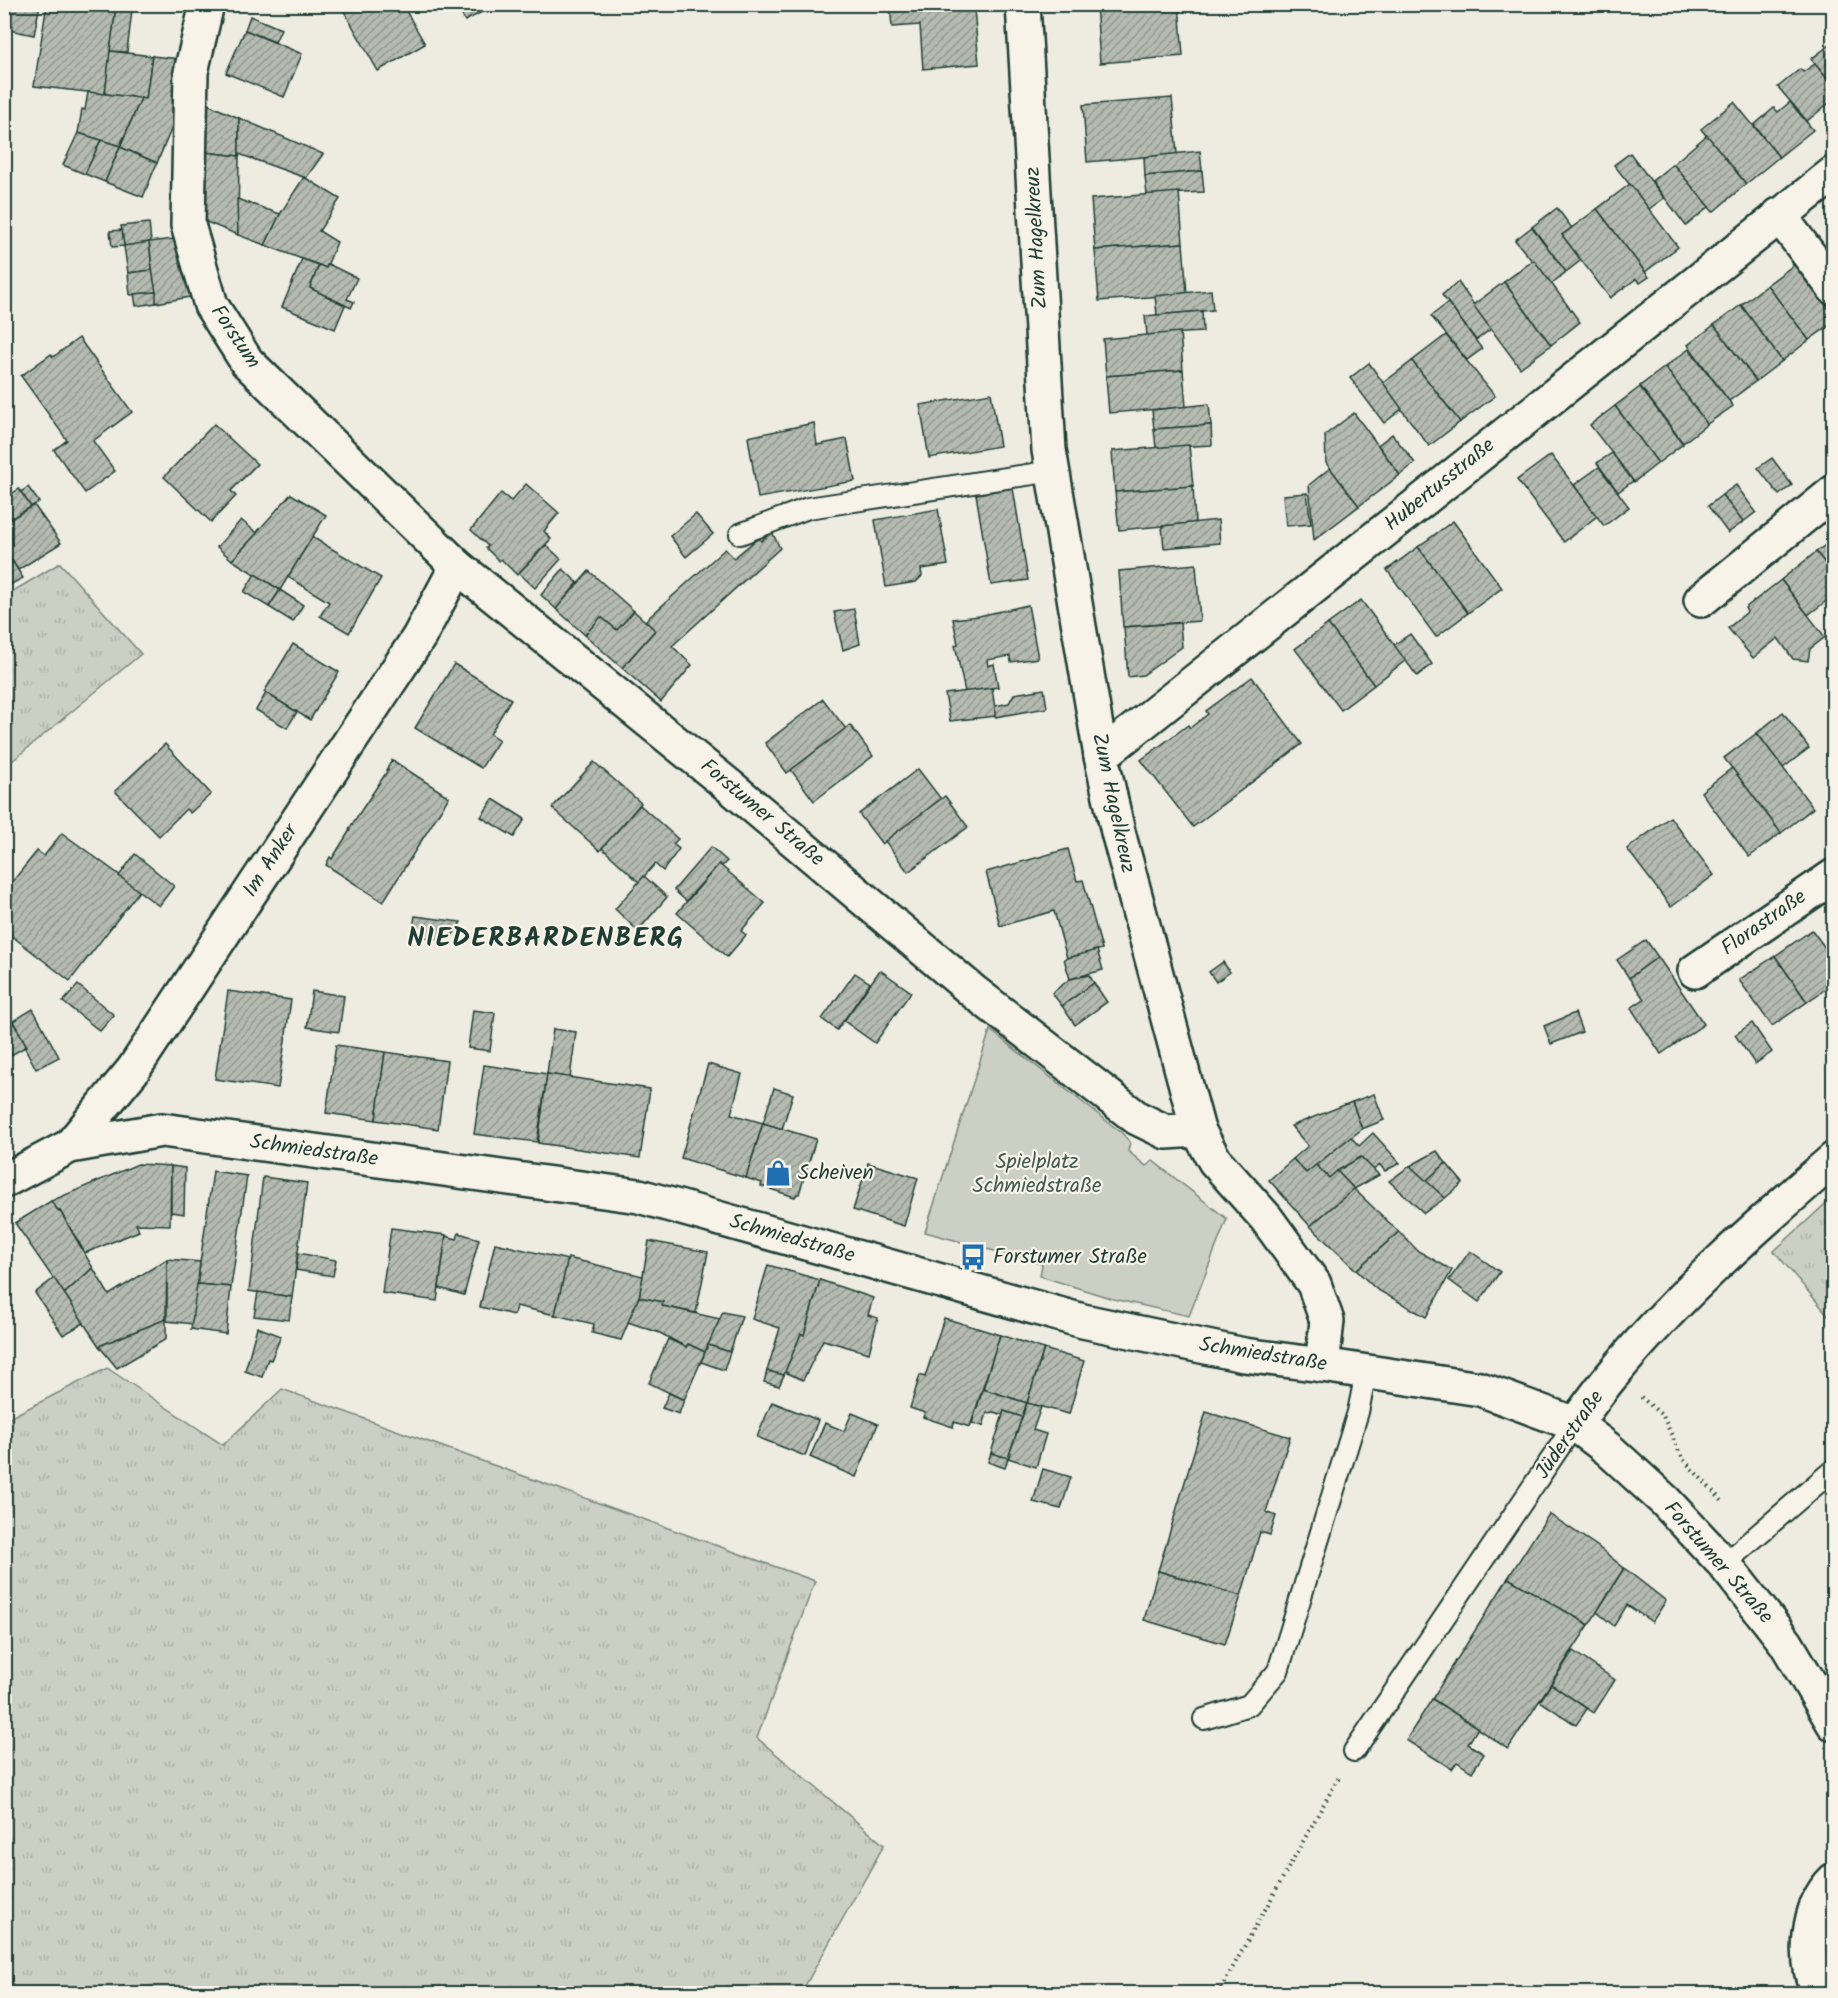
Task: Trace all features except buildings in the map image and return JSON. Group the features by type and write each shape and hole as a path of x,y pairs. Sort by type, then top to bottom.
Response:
{"street":[{"name":"Zum Hagelkreuz","path":"1023,4 1049,450 1101,756 1118,832 1198,1130"},
{"name":"Forstum","path":"211,8 191,72 188,225 212,305 247,362 457,566"},
{"name":"Hubertusstraße","path":"1101,756 1833,172"},
{"path":"1779,215 1833,288"},
{"path":"1701,600 1833,492"},
{"name":"Forstumer Straße","path":"457,566 734,789 974,992 1137,1118 1166,1132 1198,1130"},
{"name":"Im Anker","path":"70,1146 133,1071 419,637 457,566"},
{"name":"Florastraße","path":"1695,971 1833,876"},
{"name":"Schmiedstraße","path":"4,1181 70,1146 162,1130 639,1196 1083,1321 1244,1355 1480,1389 1575,1424"},
{"path":"1198,1130 1215,1161 1266,1218 1314,1284 1328,1321 1322,1365"},
{"name":"Jüderstraße","path":"1575,1424 1614,1373 1659,1322 1755,1228 1833,1159"},
{"name":"Forstumer Straße","path":"1575,1424 1608,1449 1665,1501 1724,1564 1786,1643 1833,1724"},
{"path":"1819,1994 1813,1981 1808,1947 1814,1914 1833,1880"}],"lane":[{"path":"740,534 808,508 1053,471"},
{"path":"1204,1719 1249,1705 1278,1671 1358,1412 1366,1372"},
{"name":"Jüderstraße","path":"1354,1750 1575,1424"},
{"path":"1724,1564 1833,1469"}],"path":[{"path":"1614,1373 1663,1416 1682,1458 1755,1537"},
{"path":"1218,1994 1354,1750"}],"green space":[{"path":"60,563 141,654 5,767 5,596"},
{"name":"Spielplatz Schmiedstraße","path":"990,1030 1122,1133 1130,1142 1128,1151 1146,1166 1153,1161 1227,1219 1189,1316 1113,1299 1040,1276 1042,1264 925,1232"},
{"path":"1833,1197 1833,1321 1774,1251"},
{"path":"107,1368 223,1445 282,1389 815,1581 757,1738 884,1845 801,1993 5,1993 5,1420"}],"place":[{"name":"Scheiven","path":"778,1173"},
{"name":"Forstumer Straße","path":"973,1257"}],"district":[{"name":"NIEDERBARDENBERG","path":"546,938"}]}
